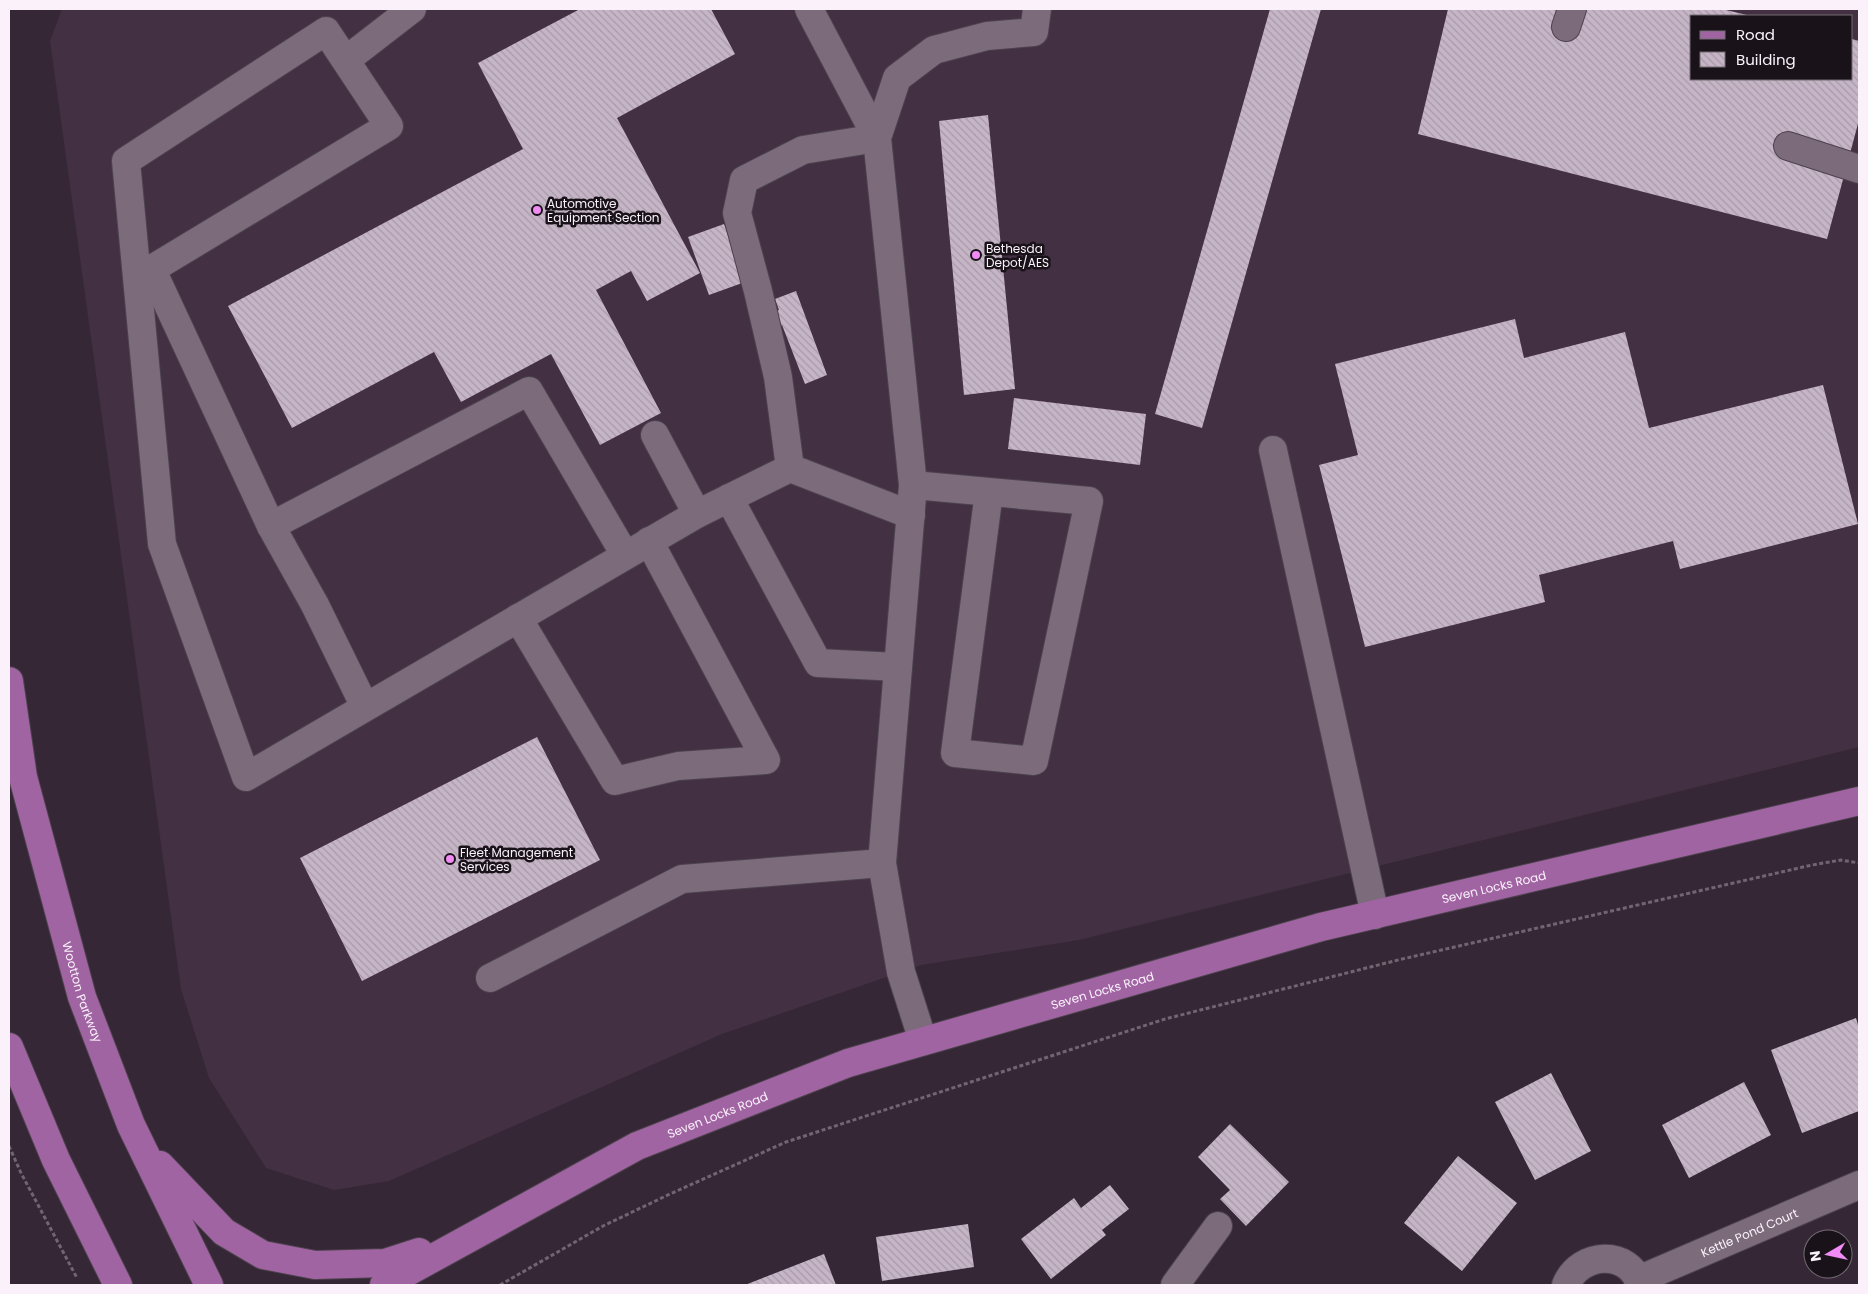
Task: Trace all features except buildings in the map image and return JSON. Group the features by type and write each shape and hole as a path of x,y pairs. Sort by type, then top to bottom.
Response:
{"main road":[{"name":"Wootton Parkway","path":"9,681 23,777 82,997 131,1125 208,1285"},
{"name":"Seven Locks Road","path":"384,1285 637,1146 848,1063 1321,927 1859,801"},
{"path":"9,1046 56,1160 118,1285"},
{"path":"142,1147 224,1232 263,1256 315,1265 385,1263 473,1236"}],"street":[{"path":"346,60 412,9"},
{"path":"810,9 877,138 914,485 882,863 901,972 923,1041"},
{"path":"877,138 897,78 934,50 987,36 1034,32 1037,9"},
{"path":"144,274 389,126 326,31 126,161 144,274 162,544 246,777 649,541 697,514 790,468 911,515"},
{"path":"790,468 778,377 758,291 737,214 744,180 803,150 877,138"},
{"path":"1788,146 1859,170"},
{"path":"144,274 271,526 315,605 365,707"},
{"path":"271,526 529,391 625,555"},
{"path":"655,435 697,514"},
{"path":"1273,450 1375,915"},
{"path":"914,485 1089,501 1034,762 955,753 989,492"},
{"path":"730,498 818,663 898,667"},
{"path":"518,618 615,781 678,766 766,760 649,541"},
{"path":"490,978 682,879 882,863"},
{"name":"Kettle Pond Court","path":"1566,1285 1569,1276 1579,1266 1592,1260 1605,1258 1618,1261 1630,1269 1639,1283 1859,1185"},
{"path":"1176,1285 1218,1226"}],"path":[{"path":"500,1285 603,1226 786,1142 1165,1019 1398,960 1802,867 1841,860 1859,863"},
{"path":"9,1146 81,1285"}],"shaded area":[{"path":"62,9 1859,9 1859,747 1079,940 921,965 722,1034 389,1181 334,1190 266,1168 209,1078 181,989 50,41"}],"place":[{"name":"Automotive Equipment Section","path":"537,210"},
{"name":"Bethesda Depot/AES","path":"976,255"},
{"name":"Fleet Management Services","path":"450,859"}]}
